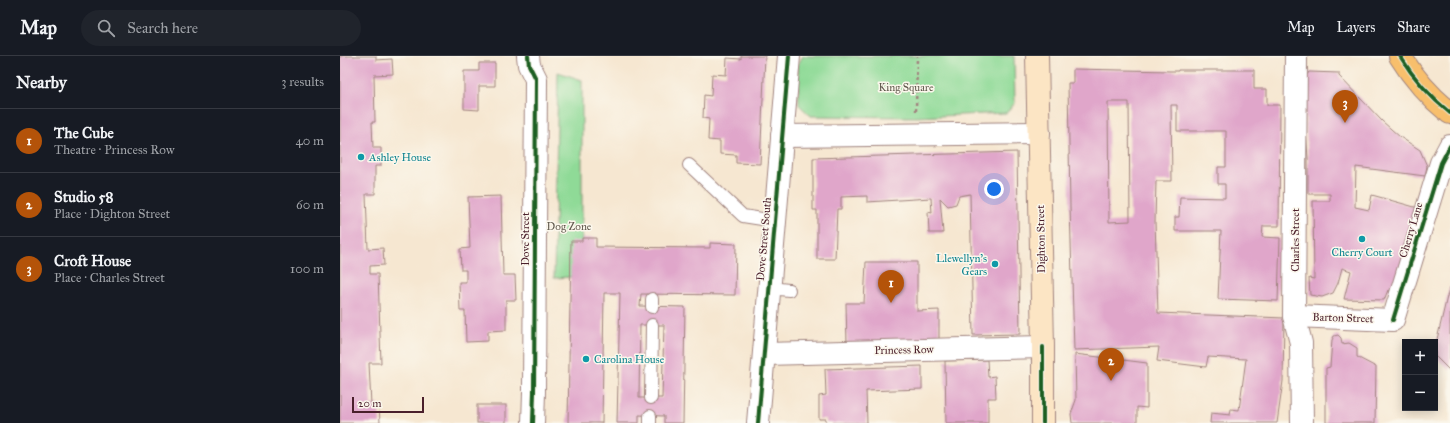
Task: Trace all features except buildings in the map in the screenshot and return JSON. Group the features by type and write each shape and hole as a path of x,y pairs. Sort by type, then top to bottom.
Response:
{"main road":[{"name":"Dighton Street","path":"1037,56 1043,347 1043,423"},
{"path":"1400,56 1412,76 1436,102 1450,113"}],"street":[{"name":"Dove Street","path":"528,56 529,65 536,80 533,423"},
{"name":"Dove Street South","path":"758,423 765,354 779,289 775,221 789,56"},
{"name":"Charles Street","path":"1296,56 1294,316 1301,343 1302,423"},
{"path":"782,136 1039,133"},
{"name":"Cherry Lane","path":"1393,320 1441,163 1450,146"},
{"name":"Barton Street","path":"1294,316 1393,320"},
{"name":"Princess Row","path":"765,354 1043,347"}],"lane":[{"path":"688,165 743,216 775,221"},
{"path":"651,398 652,325"}],"path":[{"path":"915,134 917,56"}],"green space":[{"name":"King Square","path":"803,56 1014,56 1015,103 1006,113 916,117 811,116 799,105 798,64"},
{"name":"Dog Zone","path":"558,72 582,80 582,241 571,277 554,278"}],"cycle path":[{"path":"528,56 529,65 536,79 533,423"},
{"path":"758,423 789,56"},
{"path":"1400,56 1422,87 1450,113"},
{"path":"1393,320 1441,163 1450,146"},
{"path":"1043,347 1043,423"}],"place":[{"name":"Croft House","path":"1345,123"},
{"name":"Ashley House","path":"361,157"},
{"name":"Cherry Court","path":"1362,239"},
{"name":"Llewellyn's Gears","path":"995,264"},
{"name":"The Cube","path":"891,303"},
{"name":"Carolina House","path":"586,359"},
{"name":"Studio 58","path":"1111,381"}]}
